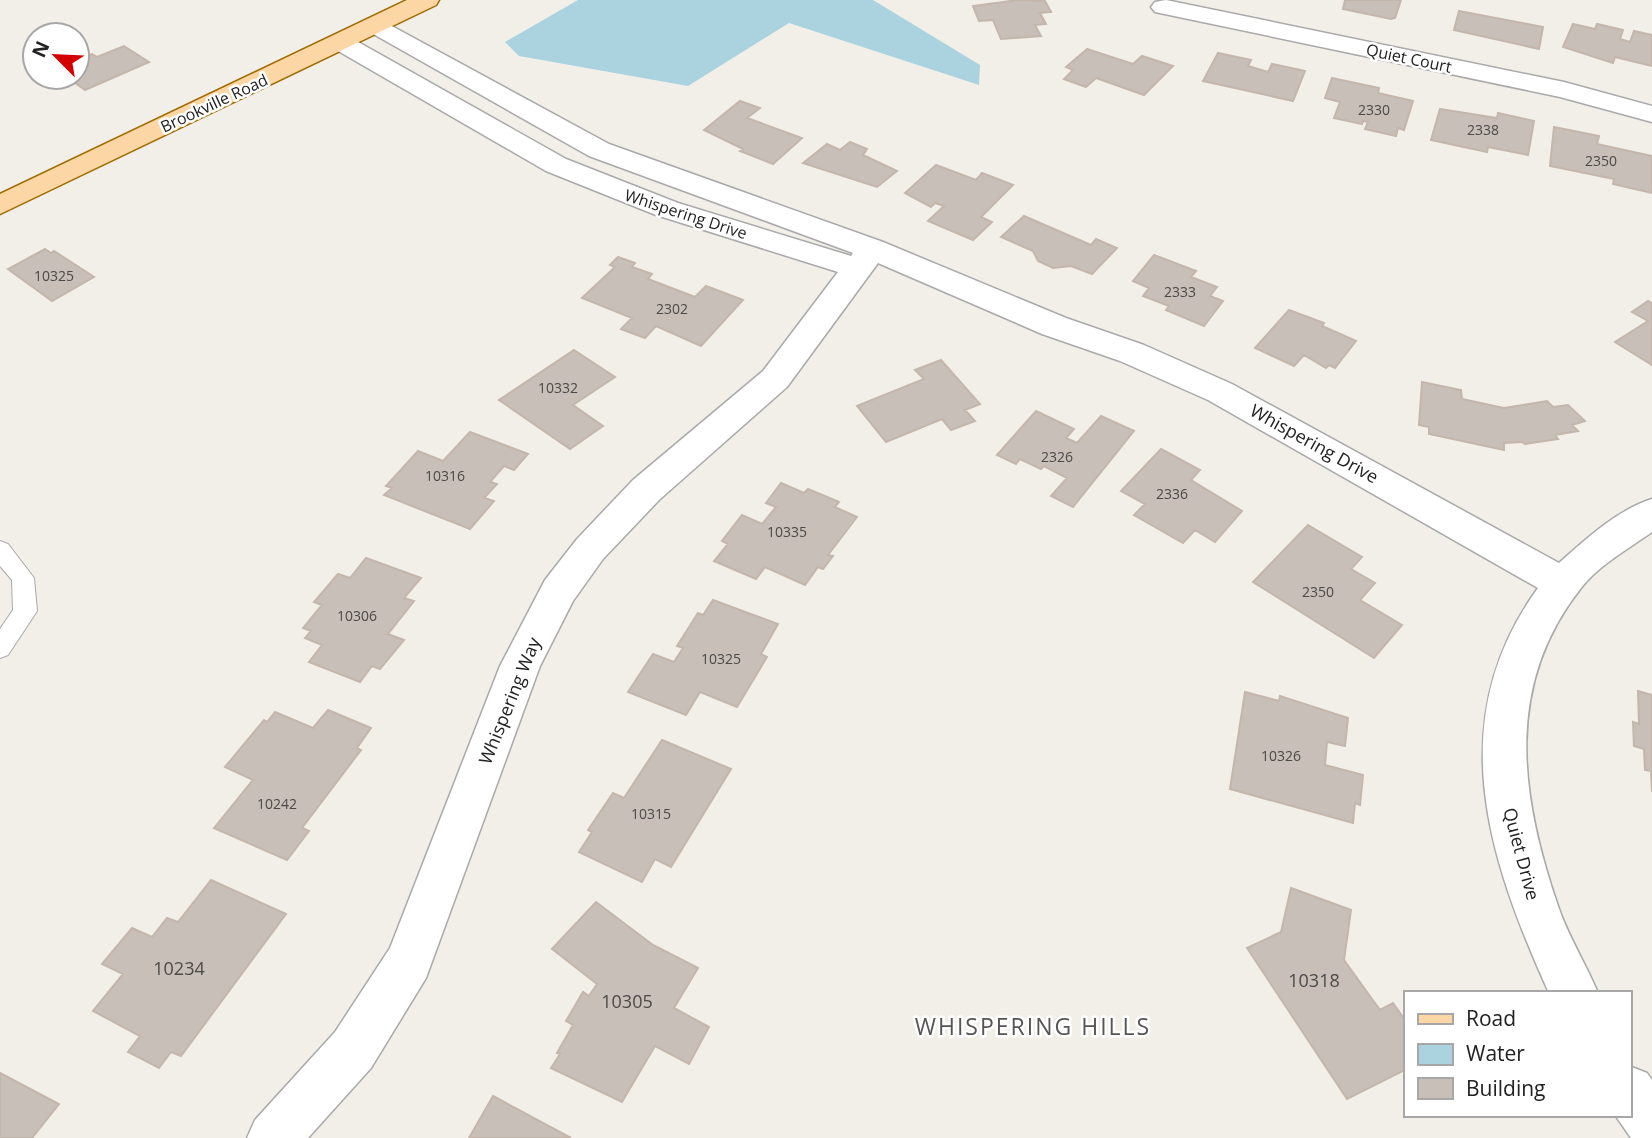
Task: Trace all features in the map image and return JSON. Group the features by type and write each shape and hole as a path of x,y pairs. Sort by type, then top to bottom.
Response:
{"main road":[{"name":"Brookville Road","path":"0,205 428,0"}],"street":[{"name":"Quiet Court","path":"1164,7 1564,90 1652,114"},
{"name":"Whispering Drive","path":"377,26 600,150 709,190 865,259 1132,353 1220,392 1564,584"},
{"name":"Whispering Drive","path":"342,43 556,165 613,190 686,215 865,259"},
{"path":"686,215 709,190"},
{"name":"Whispering Way","path":"273,1138 353,1050 409,962 520,666 559,591 590,549 646,490 775,379 865,259"},
{"name":"Quiet Drive","path":"1573,991 1536,912 1507,807 1504,755 1507,707 1523,650 1542,613 1564,584 1600,549 1652,513"},
{"path":"1631,1094 1652,1124"}],"lane":[{"path":"0,550 23,578 24,611 0,648"}],"water":[{"path":"578,0 873,0 980,65 979,85 789,23 688,86 519,56 505,42"}],"building":[{"path":"1018,0 1045,1 1051,12 1040,13 1046,24 1035,25 1041,36 1001,39 993,20 979,21 973,6"},
{"path":"1345,0 1401,0 1395,18 1391,19 1343,9"},
{"path":"1459,11 1543,27 1539,49 1454,30"},
{"path":"1573,24 1595,29 1597,24 1623,30 1620,39 1630,42 1634,31 1652,35 1652,66 1615,57 1613,63 1563,47"},
{"path":"124,46 149,62 91,87 91,54 97,57"},
{"path":"1087,49 1133,64 1142,56 1173,66 1144,95 1096,78 1086,87 1064,79 1073,70 1066,67"},
{"path":"1218,53 1251,60 1248,66 1268,72 1272,64 1305,71 1293,101 1203,81"},
{"path":"1332,78 1379,88 1378,93 1413,101 1404,130 1398,128 1396,136 1365,129 1368,122 1363,121 1362,124 1334,118 1340,102 1325,98"},
{"path":"740,101 760,108 747,118 802,138 773,164 740,151 743,149 704,130"},
{"path":"1440,109 1497,118 1498,113 1534,121 1528,155 1488,147 1487,152 1431,140"},
{"path":"1554,127 1599,136 1597,144 1652,156 1652,193 1613,184 1614,179 1550,166"},
{"path":"850,142 867,149 863,155 897,171 877,187 803,163 827,144 840,150"},
{"path":"936,165 976,180 982,173 1013,185 981,217 992,222 973,240 928,221 944,206 935,203 931,207 905,193"},
{"path":"1024,216 1091,245 1096,239 1117,248 1092,274 1071,266 1053,268 1038,261 1033,251 1001,237"},
{"path":"45,249 51,253 54,251 94,277 52,301 8,269"},
{"path":"1154,255 1196,271 1191,277 1217,287 1210,296 1223,301 1204,326 1166,310 1169,306 1143,296 1149,288 1133,281"},
{"path":"618,257 635,263 632,267 652,274 648,279 695,297 706,286 743,300 701,346 656,326 645,338 621,329 632,318 582,298 615,267 610,265"},
{"path":"1648,301 1652,303 1652,365 1615,342 1648,321 1632,312"},
{"path":"1289,310 1324,323 1322,326 1356,341 1335,368 1329,365 1326,368 1304,355 1294,366 1255,348"},
{"path":"574,350 615,377 573,405 603,426 570,449 499,400"},
{"path":"941,360 980,404 965,410 975,421 951,430 942,419 886,442 857,406 924,379 915,370"},
{"path":"1422,382 1461,390 1462,399 1504,408 1547,401 1553,407 1568,405 1585,421 1572,425 1578,431 1555,435 1558,439 1525,444 1504,443 1504,450 1429,434 1429,427 1419,425"},
{"path":"1036,411 1074,429 1066,438 1077,443 1101,416 1134,431 1073,507 1051,496 1067,478 1044,466 1041,469 1020,459 1016,464 997,455"},
{"path":"470,432 528,454 514,470 504,466 490,482 497,484 484,498 494,501 470,529 384,495 392,488 386,486 418,451 443,461"},
{"path":"1161,449 1200,470 1191,480 1242,511 1215,542 1195,530 1183,543 1134,515 1145,504 1121,491"},
{"path":"781,483 804,493 808,489 839,502 835,507 857,517 828,555 833,556 823,569 818,567 805,585 765,567 756,579 714,561 728,544 722,541 742,515 762,524 776,507 766,503"},
{"path":"1308,525 1362,557 1351,569 1375,583 1360,600 1402,625 1374,658 1253,582"},
{"path":"366,558 421,578 404,598 414,601 388,634 404,640 380,669 372,666 360,682 309,662 322,645 305,638 311,631 303,628 322,605 314,602 338,574 350,578"},
{"path":"713,600 778,624 761,654 767,657 737,707 700,692 686,715 628,692 653,654 674,662 683,648 677,646 698,613 703,615"},
{"path":"1638,691 1652,695 1652,792 1651,771 1645,770 1644,749 1634,746 1633,722 1639,724"},
{"path":"1245,692 1279,701 1280,696 1348,718 1345,746 1327,742 1325,765 1363,775 1360,805 1355,803 1353,823 1230,789"},
{"path":"328,710 371,728 357,748 361,750 302,828 309,831 287,860 214,828 253,780 225,767 264,720 267,722 275,712 313,728"},
{"path":"662,740 731,769 671,867 655,859 642,882 579,852 592,832 588,830 613,793 624,798"},
{"path":"211,880 286,914 181,1056 171,1052 159,1068 128,1052 140,1036 93,1011 123,974 102,964 132,928 152,937 167,918 178,922"},
{"path":"1291,888 1351,910 1344,960 1380,1010 1393,1003 1404,1019 1404,1070 1347,1099 1247,948 1281,932"},
{"path":"596,902 653,945 698,968 674,1008 709,1027 689,1064 655,1046 622,1102 551,1068 573,1025 566,1021 583,992 589,996 597,984 552,949"},
{"path":"0,1073 59,1104 32,1138 0,1138"},
{"path":"493,1096 571,1138 469,1138"}],"district":[{"name":"WHISPERING HILLS","path":"1033,1027"}]}
